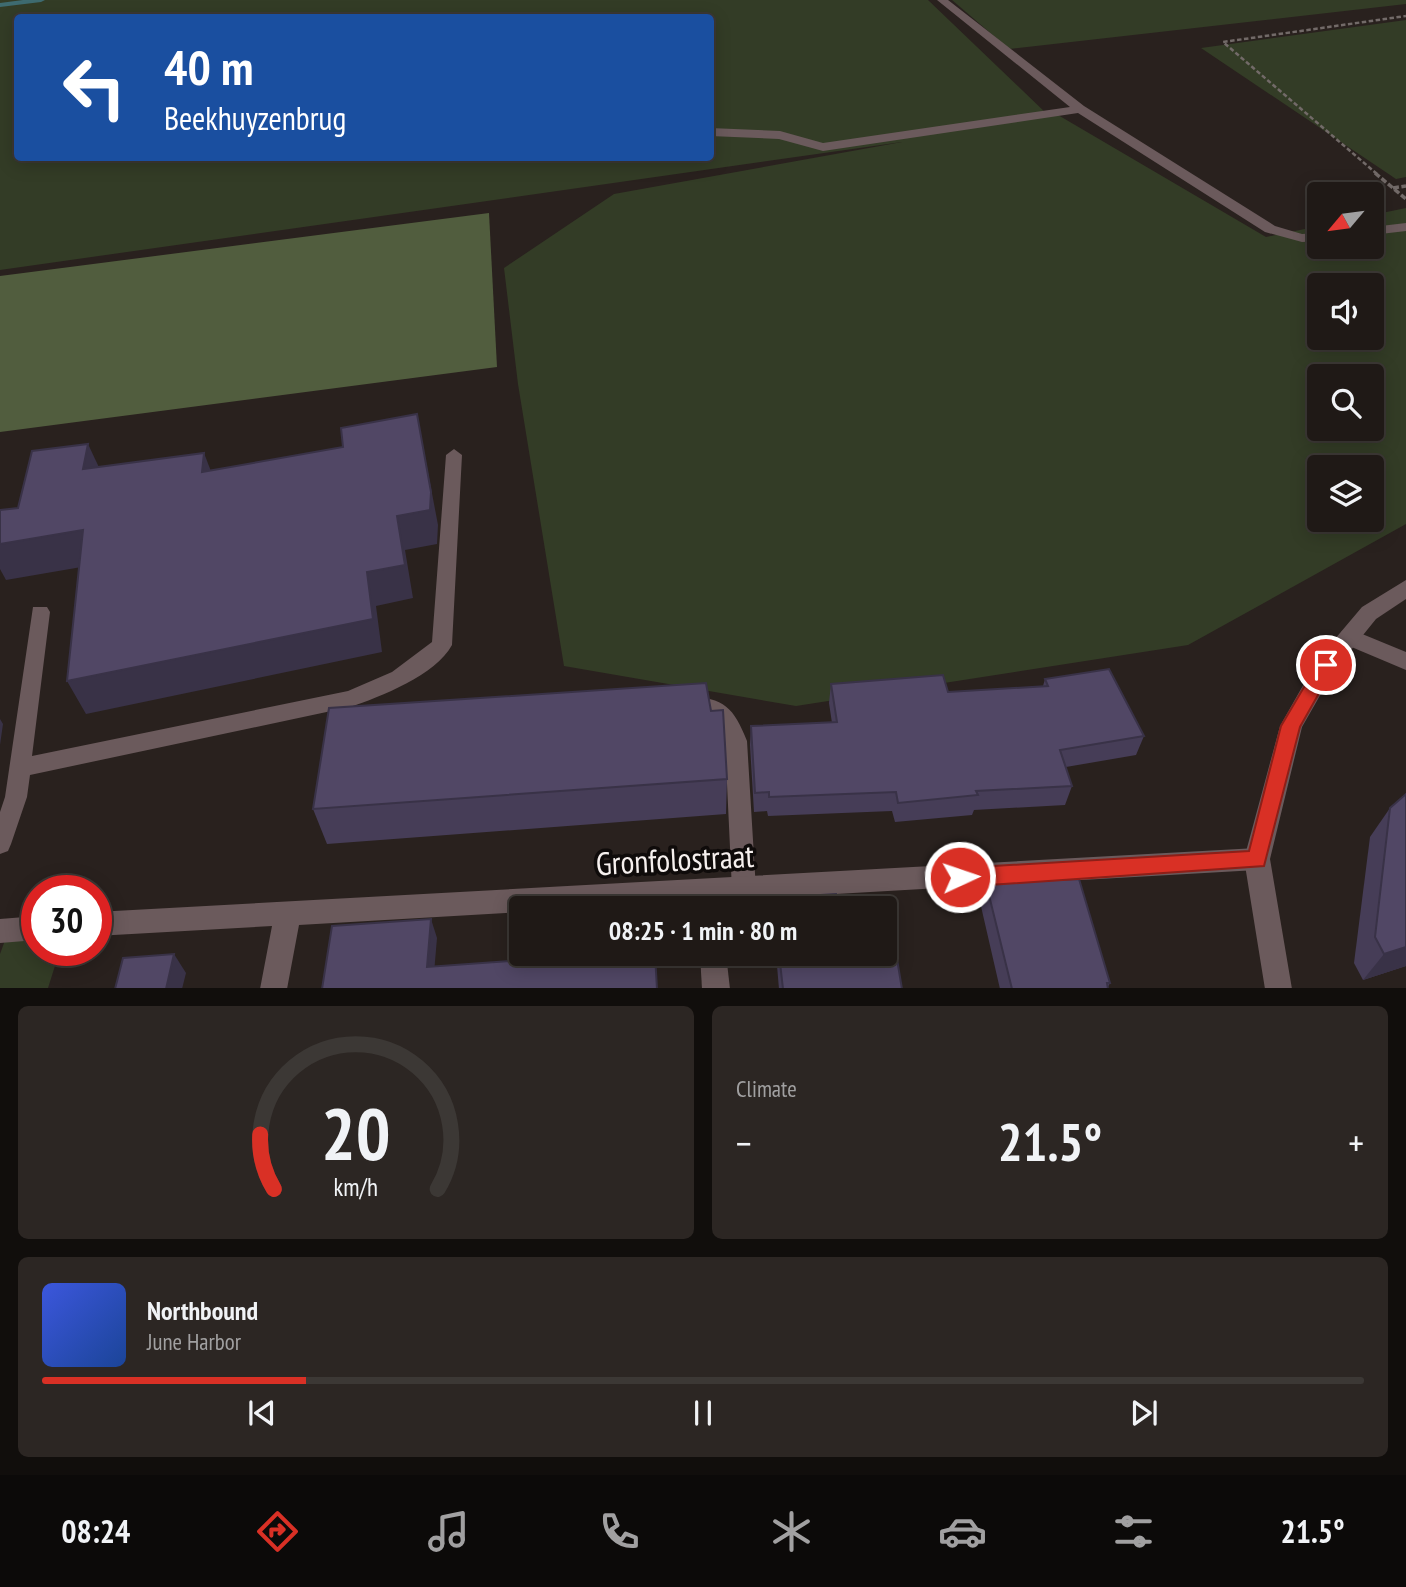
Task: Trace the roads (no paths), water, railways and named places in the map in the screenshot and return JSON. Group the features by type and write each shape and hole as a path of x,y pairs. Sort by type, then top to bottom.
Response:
{"street":[{"path":"1279,988 1257,859 1291,726 1326,665 1369,613 1406,588"},
{"path":"1350,637 1406,661"},
{"name":"Gronfolostraat","path":"723,896 744,890 1257,859"},
{"name":"Gronfolostraat","path":"112,923 288,912 509,906"},
{"path":"273,988 288,912"},
{"path":"0,931 21,929"},
{"path":"714,966 716,988"}],"lane":[{"path":"942,0 1080,109 1270,229 1307,238"},
{"path":"714,132 780,135 823,147 1080,109"},
{"path":"1384,230 1406,228"},
{"path":"19,768 350,699 385,687 417,669 442,645 454,455"},
{"path":"0,844 16,797 40,612"},
{"path":"673,706 710,705 730,725 736,741 744,890"}],"waterway":[{"path":"0,5 41,0"}]}
